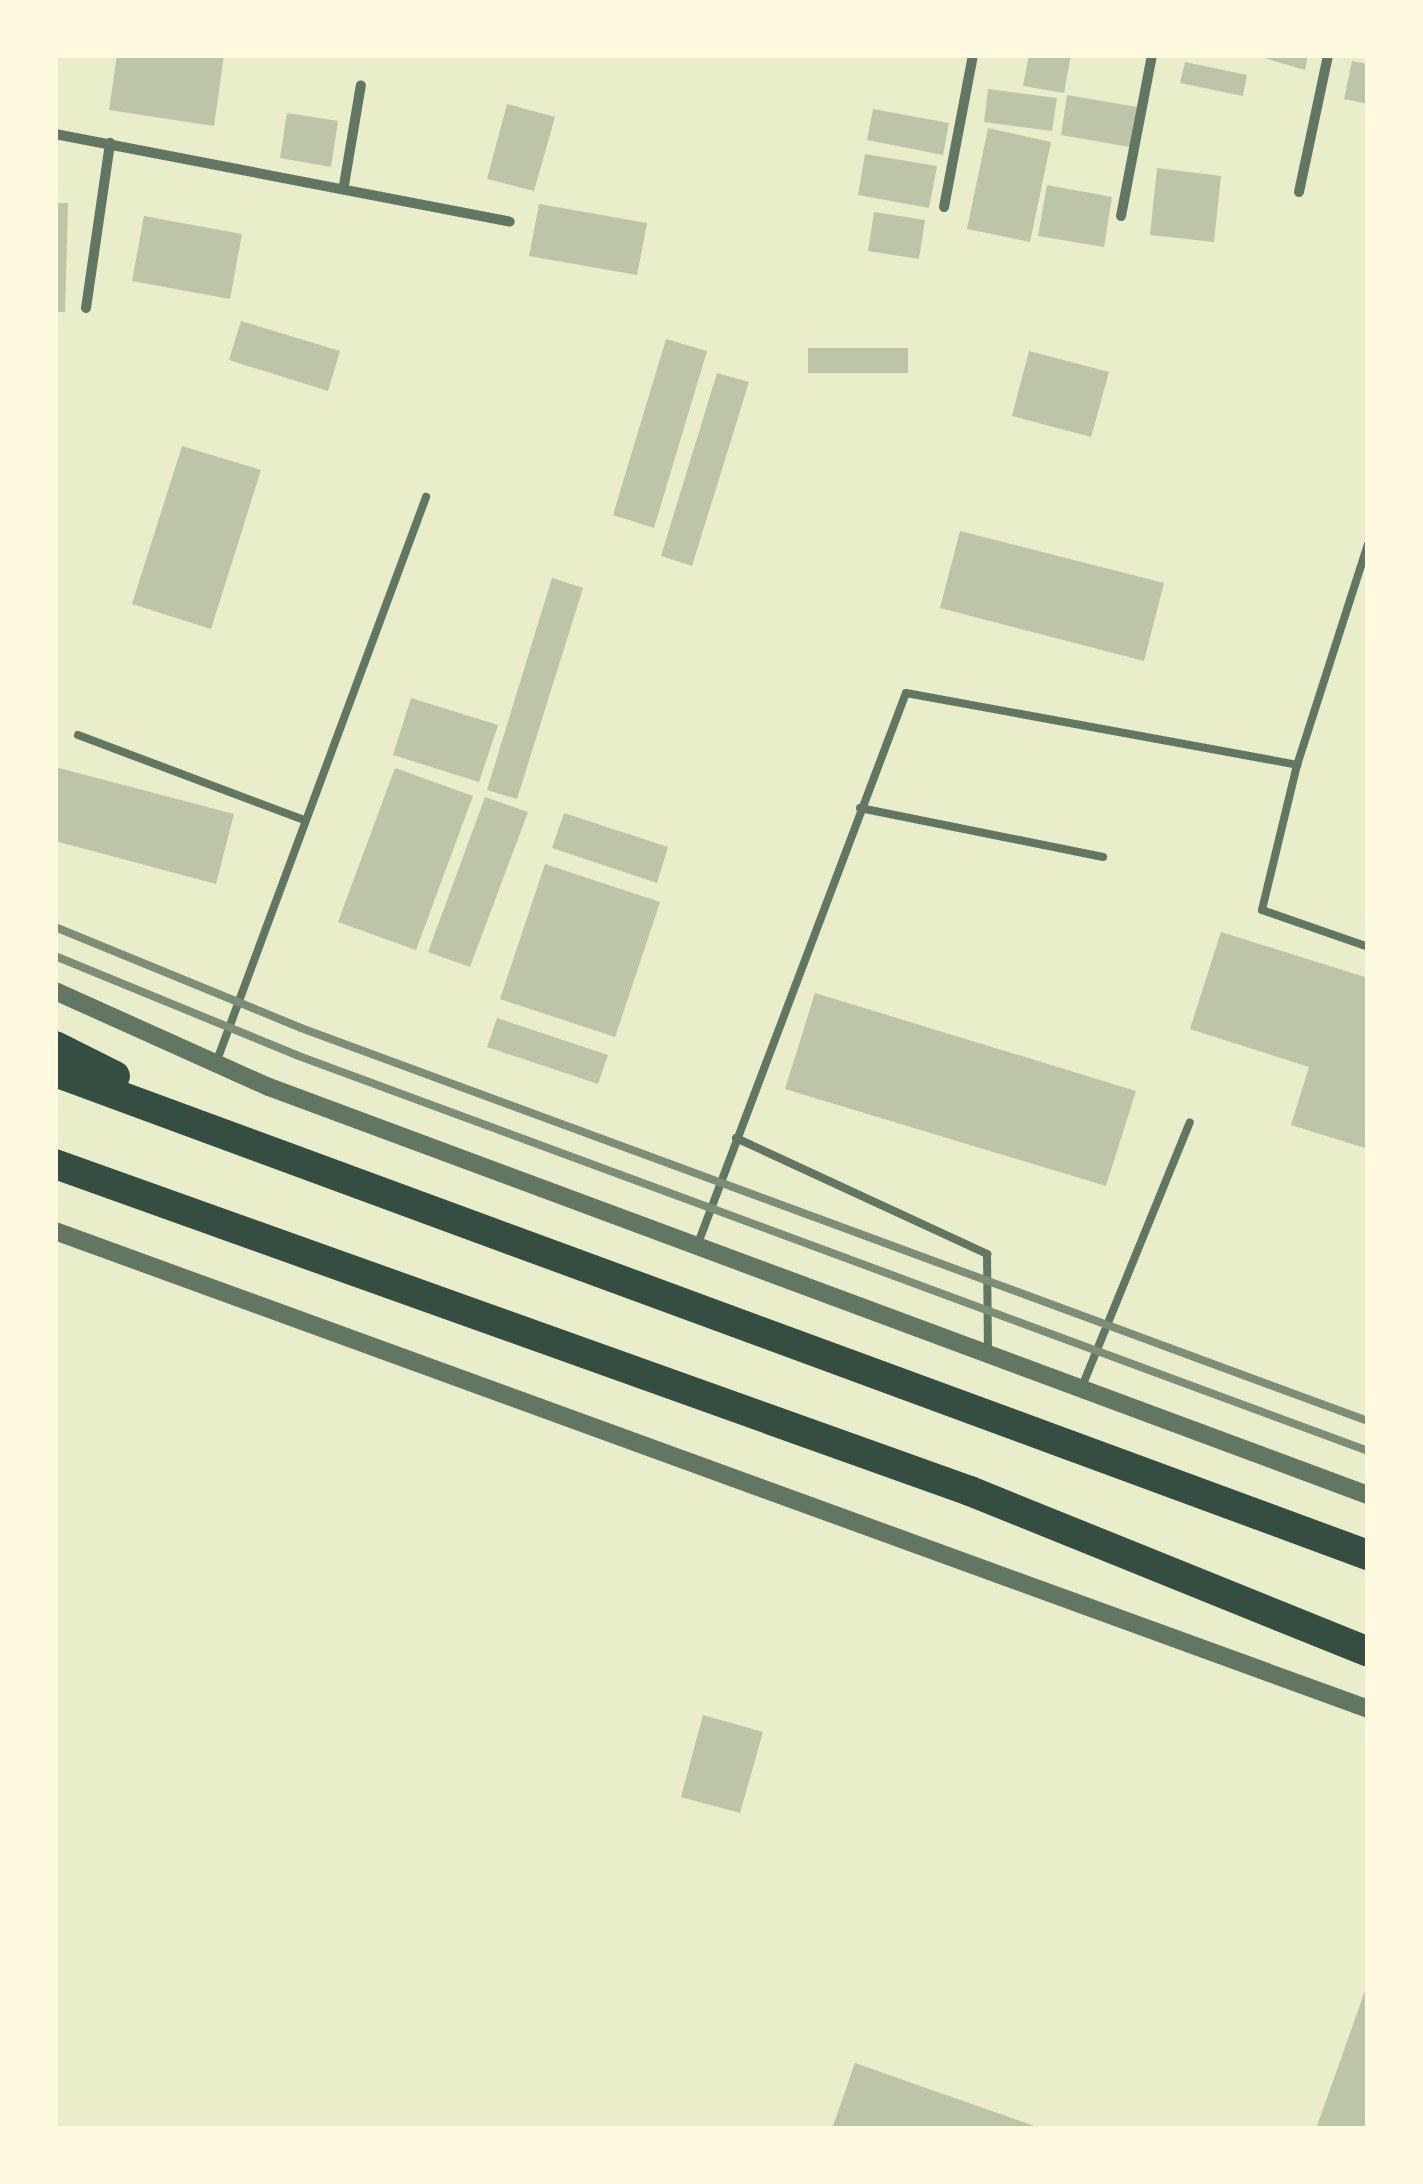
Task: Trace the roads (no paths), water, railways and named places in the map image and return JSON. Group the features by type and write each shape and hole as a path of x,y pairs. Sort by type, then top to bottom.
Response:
{"highway":[{"path":"55,1046 224,1131"},
{"path":"55,1072 1018,1422 1368,1554"},
{"path":"55,1164 970,1491 1368,1652"}],"street":[{"path":"944,207 972,55"},
{"path":"1122,216 1152,55"},
{"path":"1299,192 1328,55"},
{"path":"344,185 362,84"},
{"path":"55,134 344,185 510,222"},
{"path":"86,308 110,143"},
{"path":"55,992 216,1063 1368,1495"},
{"path":"55,1231 1368,1710"}],"lane":[{"path":"216,1063 426,498"},
{"path":"1368,544 1297,764 1262,910 1368,947"},
{"path":"697,1246 906,693 1297,764"},
{"path":"78,735 304,820"},
{"path":"860,808 1103,857"},
{"path":"1081,1389 1190,1122"},
{"path":"736,1138 986,1254 988,1354"}],"railway":[{"path":"55,927 301,1028 1368,1421"},
{"path":"55,956 296,1055 1368,1451"}]}
